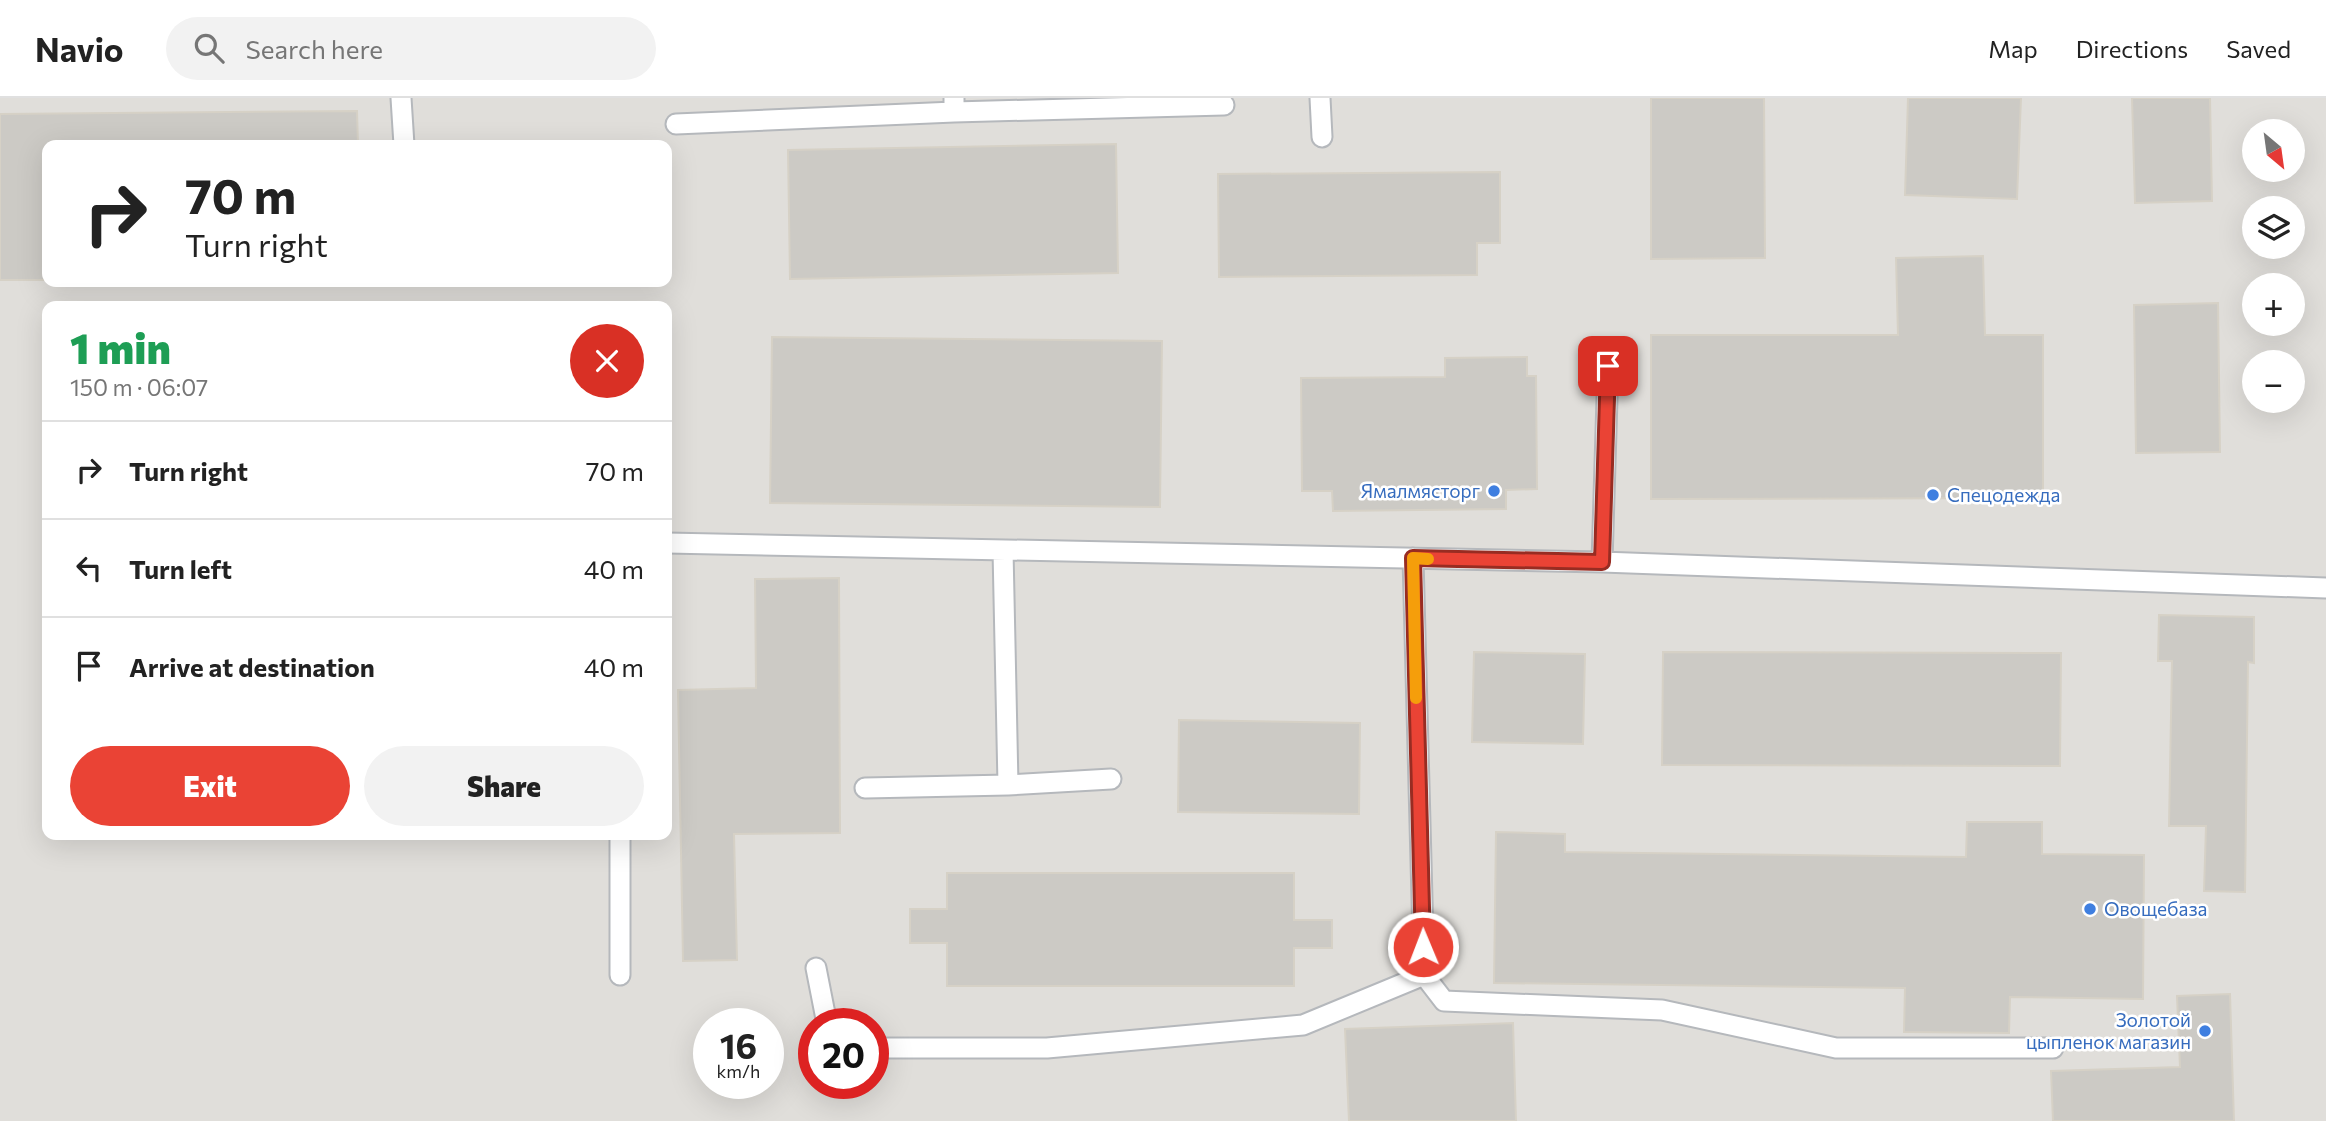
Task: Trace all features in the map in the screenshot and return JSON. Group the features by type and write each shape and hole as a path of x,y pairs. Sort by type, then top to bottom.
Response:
{"lane":[{"path":"401,98 404,140"},
{"path":"1320,98 1322,137"},
{"path":"676,124 954,105 1224,106"},
{"path":"1602,562 1608,366"},
{"path":"672,543 1602,562 2326,588"},
{"path":"1003,550 1008,785"},
{"path":"1413,558 1424,975 1444,1001 1662,1010 1836,1048 2053,1048"},
{"path":"865,788 1008,785 1111,779"},
{"path":"620,840 620,975"},
{"path":"816,968 824,1008"},
{"path":"889,1048 1047,1048 1303,1025 1424,975"}],"shaded area":[{"path":"0,98 2326,98 2326,1121 0,1121"}],"building":[{"path":"1651,98 1764,98 1765,258 1651,259"},
{"path":"1908,98 2021,98 2017,199 1905,195"},
{"path":"2132,98 2210,98 2212,201 2135,203"},
{"path":"357,111 358,140 42,140 42,280 0,280 0,114"},
{"path":"1116,144 1118,273 790,279 788,150"},
{"path":"1500,172 1500,243 1477,243 1477,275 1219,277 1218,174"},
{"path":"1983,256 1985,335 2043,335 2043,498 1651,499 1651,335 1898,335 1896,258"},
{"path":"2218,303 2220,452 2136,453 2134,305"},
{"path":"772,337 1162,341 1160,507 770,503"},
{"path":"1527,357 1527,376 1536,376 1537,489 1506,490 1506,509 1333,511 1332,491 1302,491 1301,378 1445,377 1445,358"},
{"path":"839,578 840,833 734,834 737,960 683,961 678,690 756,688 755,579"},
{"path":"2159,615 2254,617 2254,663 2248,662 2245,892 2204,891 2206,826 2169,826 2172,661 2158,661"},
{"path":"1474,652 1585,654 1583,744 1472,742"},
{"path":"1663,652 2061,653 2060,766 1662,765"},
{"path":"1179,720 1360,723 1359,814 1178,812"},
{"path":"1967,822 2042,822 2042,854 2144,855 2143,999 2010,997 2009,1033 1904,1032 1905,988 1494,983 1496,832 1565,834 1565,852 1966,857"},
{"path":"947,873 1294,873 1294,920 1332,920 1332,948 1294,948 1294,986 947,986 947,943 910,943 910,909 947,909"},
{"name":"Золотой цыпленок магазин","path":"2230,994 2234,1121 2053,1121 2051,1071 2180,1067 2177,996"},
{"path":"1513,1023 1516,1121 1349,1121 1345,1029"}],"slow traffic":[{"path":"1416,698 1413,558 1428,559"}],"place":[{"name":"Ямалмясторг","path":"1494,491"},
{"name":"Спецодежда","path":"1933,495"},
{"name":"Овощебаза","path":"2090,909"},
{"name":"Золотой цыпленок магазин","path":"2205,1031"}],"route":[{"path":"1423,947 1413,558 1602,562 1608,366"}]}
